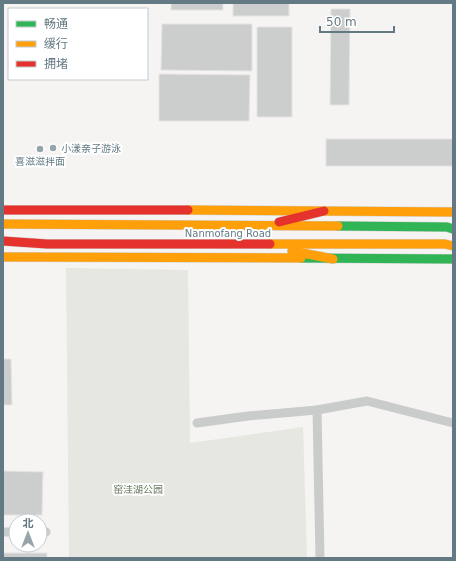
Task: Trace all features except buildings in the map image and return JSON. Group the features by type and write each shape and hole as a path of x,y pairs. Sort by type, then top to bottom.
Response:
{"main road":[{"path":"3,210 453,212"},
{"path":"257,227 324,211"},
{"name":"Nanmofang Road","path":"3,224 453,229"},
{"name":"Nanmofang Road","path":"3,241 55,244 445,244 453,246"},
{"path":"258,244 333,259"},
{"path":"3,257 453,259"}],"street":[{"path":"197,423 248,416 317,410 367,401 453,423"},
{"path":"317,410 320,558"}],"green space":[{"name":"窑洼湖公园","path":"66,268 188,270 190,443 303,427 307,558 69,558"}],"traffic: fast":[{"path":"338,226 447,227 453,229"},
{"path":"301,258 453,259"}],"traffic: slow":[{"path":"188,210 453,212"},
{"path":"3,224 338,226"},
{"path":"270,244 445,244 453,246"},
{"path":"292,251 333,259"},
{"path":"3,257 301,258"}],"traffic: jam":[{"path":"3,210 188,210"},
{"path":"279,222 324,211"},
{"path":"3,241 47,244 270,244"}],"place":[{"name":"小漾亲子游泳","path":"53,148"},
{"name":"喜滋滋拌面","path":"40,149"}]}
